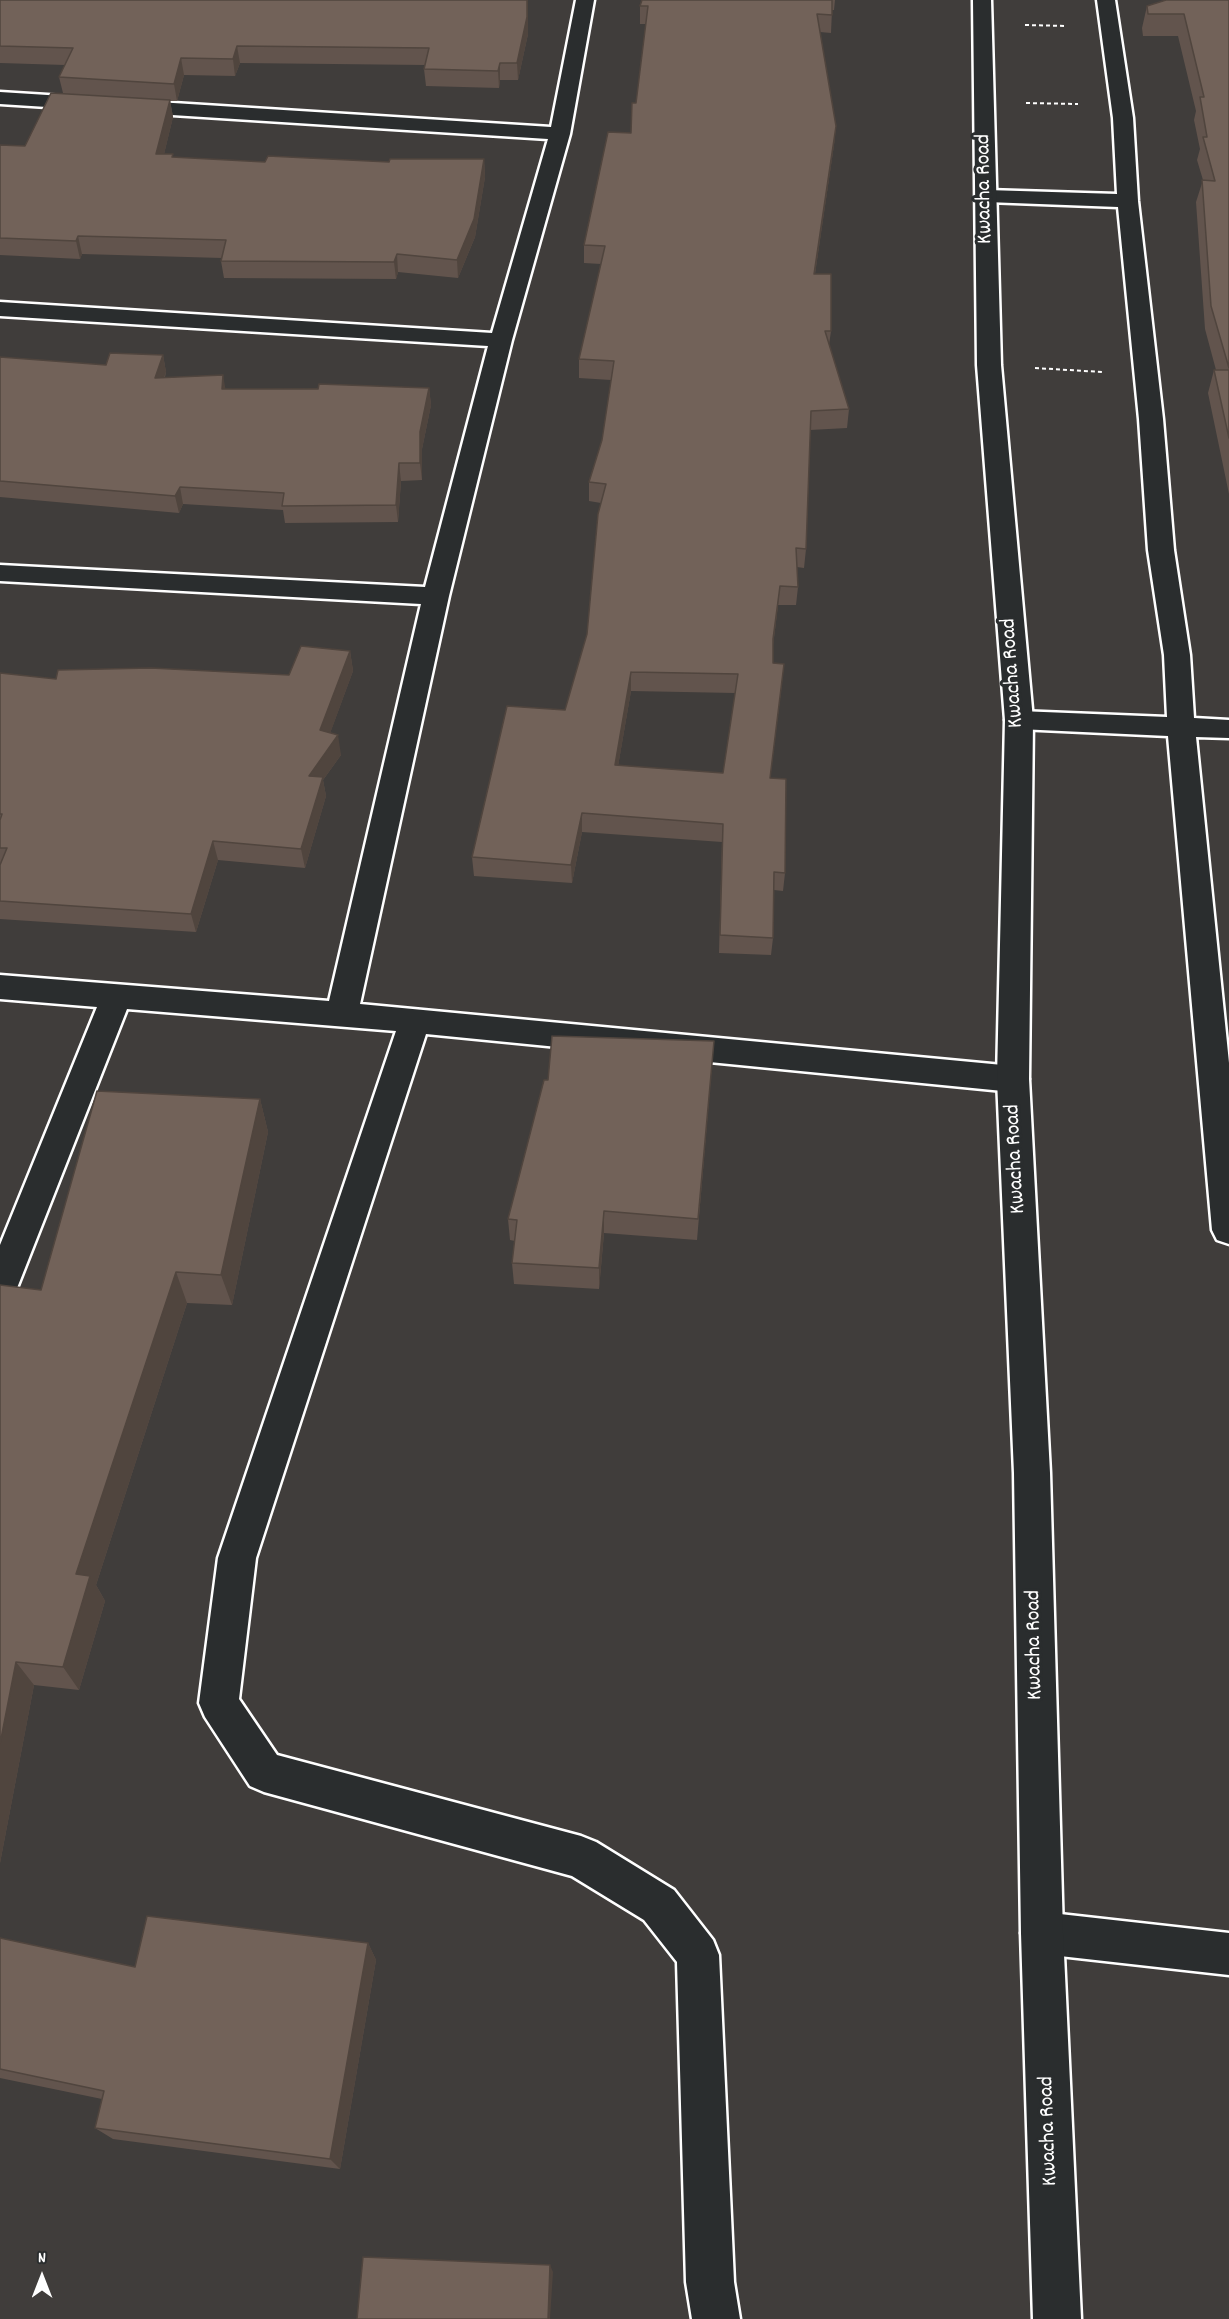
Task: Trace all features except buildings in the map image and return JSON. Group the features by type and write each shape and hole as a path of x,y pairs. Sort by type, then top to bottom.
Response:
{"street":[{"path":"342,1014 436,596 501,340 560,134 585,0"},
{"path":"1106,0 1121,105 1161,550 1177,655 1181,726 1229,1230"},
{"name":"Kwacha Road","path":"982,12 989,365 1019,720 1013,1079 1032,1473 1042,1933 1057,2319"},
{"path":"0,98 560,134"},
{"path":"987,196 1128,201"},
{"path":"0,309 501,340"},
{"path":"0,573 436,596"},
{"path":"1019,720 1229,729"},
{"path":"0,987 342,1014 1013,1079"},
{"path":"0,1288 117,996"},
{"path":"415,1021 237,1558 219,1702 264,1772 581,1857 659,1905 698,1955 710,2282 716,2319"},
{"path":"1042,1933 1229,1954"}],"path":[{"path":"982,12 1108,26"},
{"path":"984,103 1121,105"},
{"path":"989,365 1146,375"}]}
